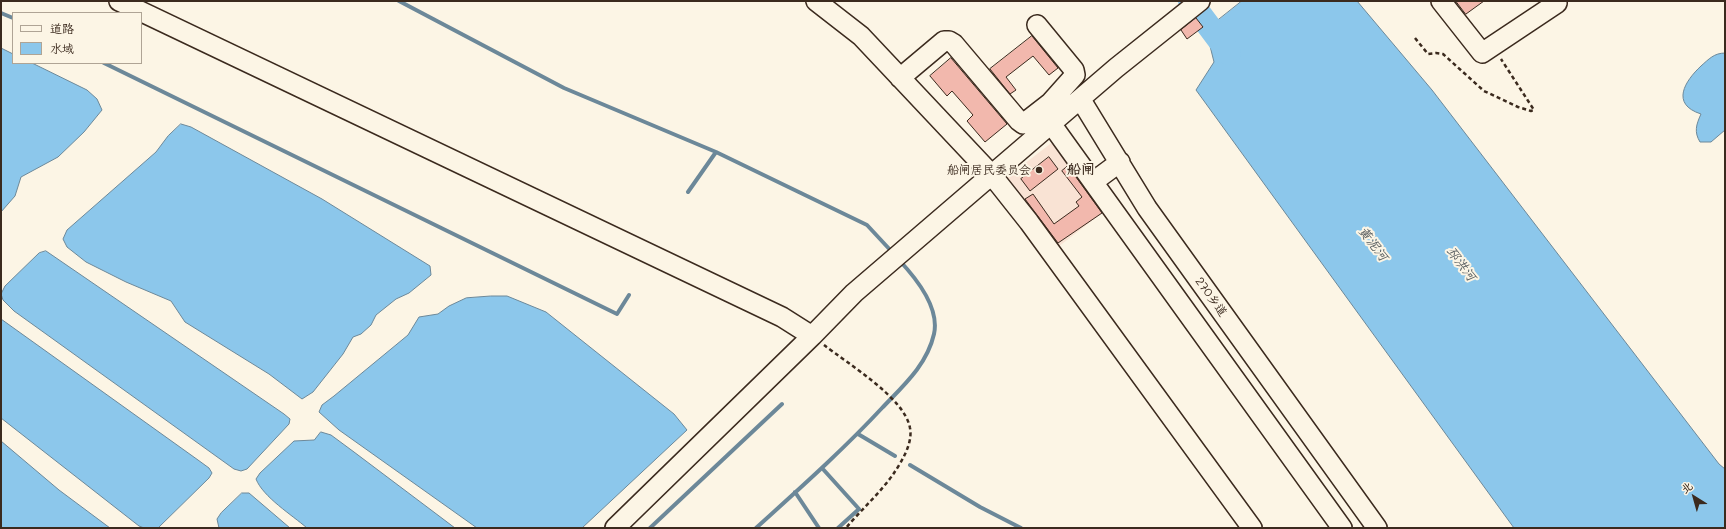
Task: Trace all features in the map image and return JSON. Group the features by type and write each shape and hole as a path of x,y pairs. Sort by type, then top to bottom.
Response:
{"street":[{"path":"119,1 782,317 812,336"},
{"path":"816,1 861,36 991,174 1029,222 1252,528"},
{"path":"615,528 812,336 854,293 991,174 1052,125 1116,68 1200,1"},
{"path":"1441,1 1482,53 1557,3 1555,1"},
{"path":"900,78 944,42 948,41 954,44 1023,124 1050,103 1075,75 1074,70 1037,25"},
{"name":"270乡道","path":"1081,100 1147,208 1377,528"},
{"path":"1052,125 1342,528"},
{"path":"1093,182 1120,162"}],"path":[{"path":"1415,38 1428,54 1443,54 1484,91 1518,107 1531,111 1534,110 1493,46"},
{"path":"812,336 889,396 903,410 910,429 909,445 894,473 846,528"}],"shaded area":[{"path":"1054,141 1106,210 1054,250 1002,181"}],"water":[{"name":"邳洪河","path":"1242,1 1357,1 1432,90 1719,464 1725,469 1725,528 1514,528 1196,90 1214,62 1209,42 1202,33"},
{"path":"1,48 12,54 12,64 34,64 87,90 97,99 102,110 84,132 58,157 21,177 15,196 1,212"},
{"path":"1725,53 1725,130 1711,142 1700,142 1696,128 1701,114 1691,110 1686,104 1683,98 1683,92 1690,78 1701,66 1715,55"},
{"path":"181,124 191,127 322,199 430,266 431,275 409,293 396,299 376,315 371,325 361,334 353,337 343,354 313,392 302,399 269,374 185,322 171,301 126,282 86,262 67,247 63,239 67,230 156,152 168,136"},
{"path":"46,251 284,414 290,419 289,424 247,469 241,471 234,469 14,311 3,300 1,294 5,286 39,253"},
{"path":"507,296 546,312 674,414 687,430 582,528 477,528 339,430 319,412 322,405 408,335 419,317 438,314 449,306 466,298"},
{"path":"1,319 209,468 212,473 209,478 158,528 144,528 139,526 1,418"},
{"path":"321,432 331,435 455,528 307,528 271,499 256,479 260,473 294,441 314,440"},
{"path":"1,441 59,490 110,528 1,528"},
{"path":"242,493 249,493 290,528 219,528 217,519 221,513"}],"building":[{"path":"1456,1 1484,1 1466,14"},
{"path":"1196,18 1203,27 1187,39 1181,30"},
{"path":"1032,36 1058,68 1049,75 1033,56 1006,77 1016,90 1010,94 990,69"},
{"path":"951,58 1007,124 985,142 967,121 973,115 952,91 947,96 930,76"},
{"path":"1049,157 1058,169 1030,191 1021,179"},
{"path":"1068,166 1102,213 1058,243 1025,199 1033,194 1054,224 1079,206 1076,202 1082,197 1062,171"}],"waterway":[{"path":"399,1 564,88 716,152 867,225 893,253"},
{"name":"黄泥河","path":"1190,1 1229,53"},
{"path":"1,13 12,18"},
{"path":"106,64 617,314 629,295"},
{"path":"688,192 716,152"},
{"path":"756,528 867,424 906,383 926,356 931,345 935,324 930,303 919,284 899,260"},
{"path":"650,528 782,404"},
{"path":"858,434 895,456"},
{"path":"910,465 980,507 1021,528"},
{"path":"822,468 859,509 838,528"},
{"path":"795,492 819,528"}],"place":[{"name":"船闸居民委员会","path":"1039,170"}],"district":[{"name":"船闸","path":"1081,170"}]}
